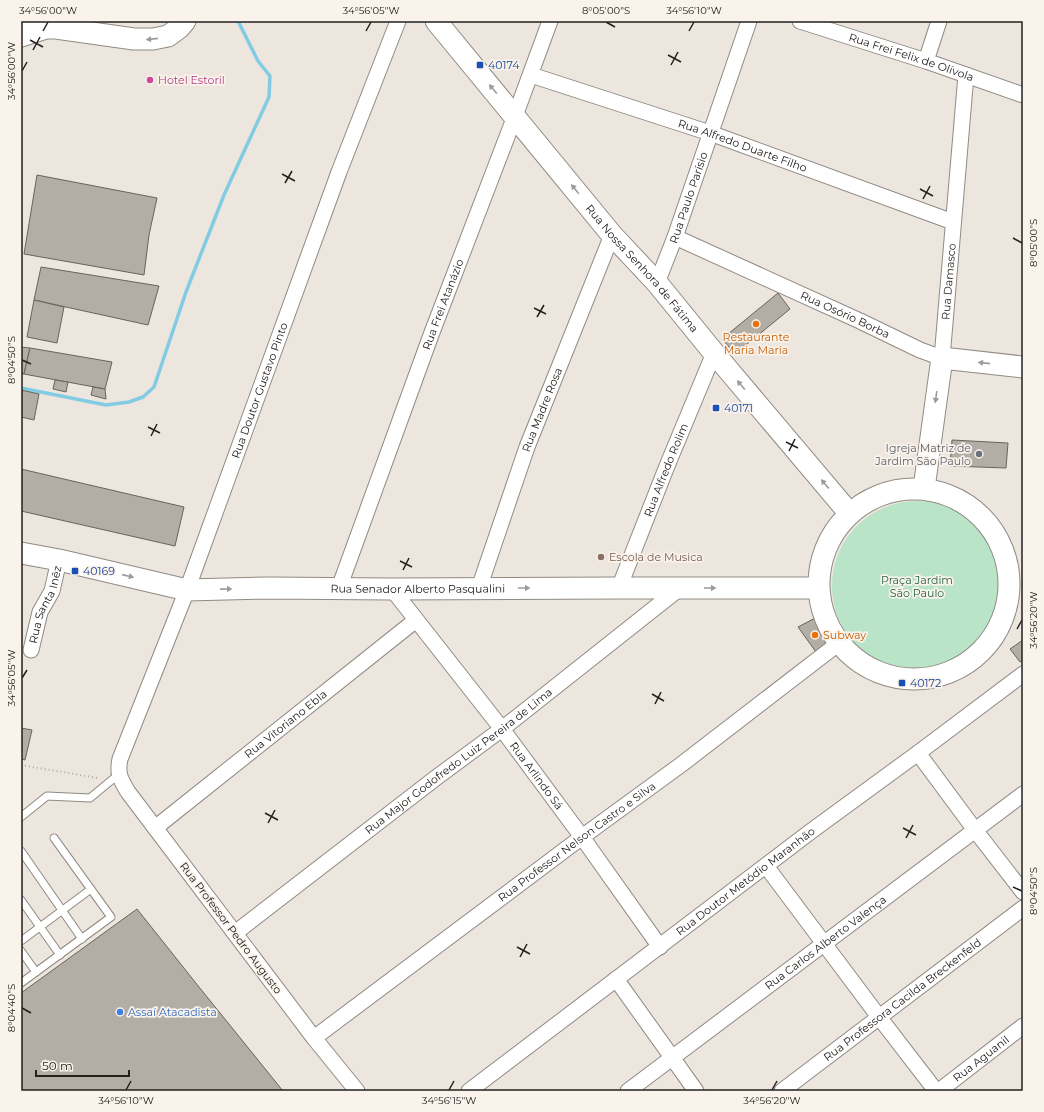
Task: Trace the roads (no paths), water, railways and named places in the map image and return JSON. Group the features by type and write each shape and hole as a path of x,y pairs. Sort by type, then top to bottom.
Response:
{"main road":[{"path":"21,33 24,21"}],"street":[{"path":"21,36 58,25 134,39 153,39 168,36 179,28 185,21"},
{"name":"Rua Doutor Gustavo Pinto","path":"119,774 118,767 120,759 187,590 339,172 398,21"},
{"name":"Rua Nossa Senhora de Fátima","path":"436,21 612,235 657,283 850,514"},
{"name":"Rua Frei Atanázio","path":"339,588 431,335 531,75 550,21"},
{"name":"Rua Paulo Parísio","path":"657,283 675,237 749,21"},
{"name":"Rua Frei Felix de Olívola","path":"800,21 1023,94"},
{"path":"926,61 938,21"},
{"name":"Rua Alfredo Duarte Filho","path":"531,75 710,133 953,222"},
{"name":"Rua Damasco","path":"924,488 942,358 966,75"},
{"name":"Rua Madre Rosa","path":"479,588 527,447 612,235"},
{"name":"Rua Osório Borba","path":"675,237 860,321 920,350 942,358 1023,367"},
{"name":"Rua Alfredo Rolim","path":"619,588 714,353"},
{"path":"907,488 924,488 950,496 974,511 994,532 1006,558 1009,586 1015,601 987,646 972,661 942,676 915,679 887,676 856,661 831,632 820,605 818,588 822,558 834,531 850,514 876,497 907,488"},
{"name":"Rua Senador Alberto Pasqualini","path":"21,553 59,560 187,590 266,588 818,588"},
{"name":"Rua Santa Inêz","path":"31,650 40,612 52,591 59,560"},
{"name":"Rua Major Godofredo Luiz Pereira de Lima","path":"235,933 437,777 502,729 680,588"},
{"name":"Rua Arlindo Sá","path":"392,589 502,729 660,946"},
{"name":"Rua Vitoriano Ebla","path":"155,828 416,620"},
{"name":"Rua Professor Nelson Castro e Silva","path":"314,1038 682,764 839,643"},
{"name":"Rua Doutor Metódio Maranhão","path":"469,1091 810,832 1023,674"},
{"path":"918,753 1023,892"},
{"name":"Rua Professor Pedro Augusto","path":"119,774 128,792 155,828 314,1038 357,1091"},
{"name":"Rua Carlos Alberto Valença","path":"628,1091 1023,794"},
{"path":"766,866 879,1017 937,1091"},
{"name":"Rua Professora Cacilda Breckenfeld","path":"782,1091 1023,908"},
{"path":"616,979 696,1091"},
{"name":"Rua Aguanil","path":"937,1091 1023,1026"}],"lane":[{"path":"21,817 46,796 90,798 119,774"},
{"path":"21,983 111,917 54,838"},
{"path":"21,851 82,938"},
{"path":"21,941 91,889"},
{"path":"21,900 60,955"},
{"path":"21,951 36,972"}],"waterway":[{"path":"21,388 106,405 129,402 143,397 154,387 186,292 224,195 269,97 270,76 258,61 238,21"}],"place":[{"name":"40174","path":"480,65"},
{"name":"Hotel Estoril","path":"150,80"},
{"name":"Restaurante Maria Maria","path":"756,324"},
{"name":"40171","path":"716,408"},
{"name":"Igreja Matriz de Jardim São Paulo","path":"979,454"},
{"name":"Escola de Musica","path":"601,557"},
{"name":"40169","path":"75,571"},
{"name":"Subway","path":"815,635"},
{"name":"40172","path":"902,683"},
{"name":"Assaí Atacadista","path":"120,1012"}],"park label":[{"name":"Praça Jardim São Paulo","path":"917,586"}]}
